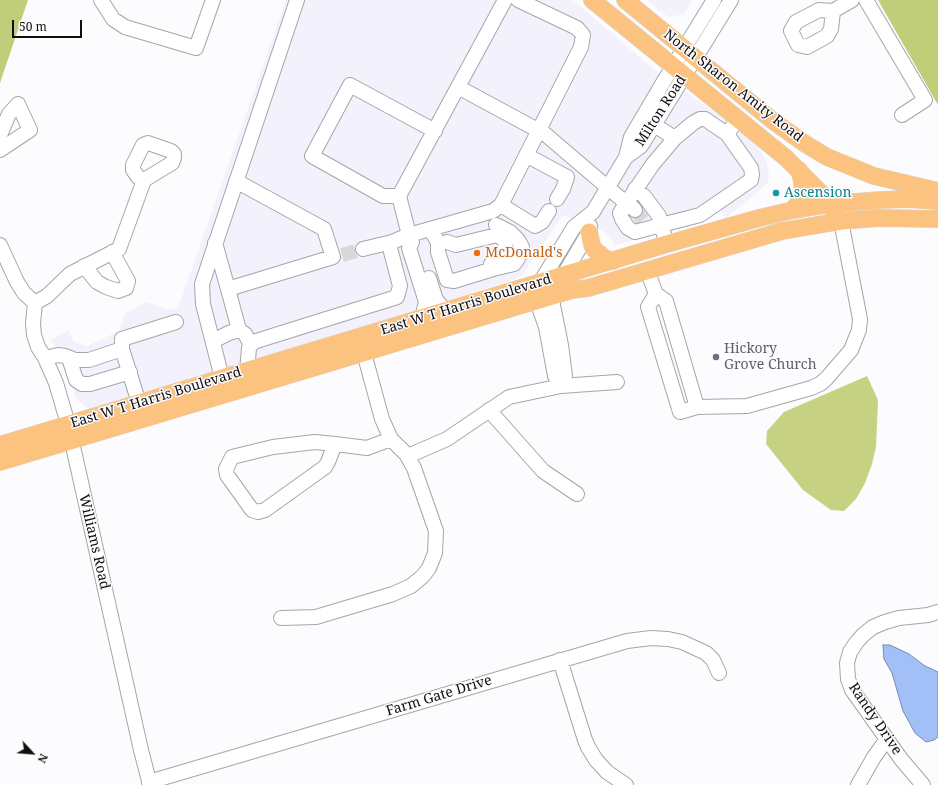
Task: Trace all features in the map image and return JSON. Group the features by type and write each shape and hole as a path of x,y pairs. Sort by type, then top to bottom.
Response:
{"main road":[{"name":"North Sharon Amity Road","path":"592,0 799,170 822,194 841,221"},
{"name":"North Sharon Amity Road","path":"625,0 773,122 804,143 828,157 874,176 938,191"},
{"path":"793,210 802,196 803,190 799,170"},
{"name":"East W T Harris Boulevard","path":"0,462 140,403 667,244 793,210 829,204 908,199 938,201"},
{"name":"East W T Harris Boulevard","path":"0,445 70,432 241,390 572,290 588,288 782,232 841,221 879,218 938,219"},
{"path":"589,232 592,246 596,251 606,259 613,261"}],"street":[{"path":"101,0 113,19 125,27 196,48 213,0"},
{"path":"222,378 203,304 202,284 297,0"},
{"path":"422,318 426,302 409,248 410,238 400,196 505,0"},
{"path":"443,242 472,237 494,229 496,225 497,208 581,47 583,36 577,28 518,0"},
{"name":"Milton Road","path":"626,158 641,146 654,125 714,0"},
{"name":"Milton Road","path":"689,53 731,0"},
{"path":"833,11 852,0"},
{"path":"866,0 925,100 902,115"},
{"name":"Milton Road","path":"546,298 563,276 589,232 593,212 626,158 631,137 679,71"},
{"path":"400,196 383,196 312,156 350,85 434,131"},
{"path":"458,87 539,130 608,187 638,215 661,225 700,215 751,180 752,168 727,134 705,119 700,119 675,138 653,164 635,189 638,215"},
{"path":"0,134 9,114 18,104 30,130 0,150"},
{"path":"727,134 738,119"},
{"path":"654,125 675,138"},
{"path":"526,155 567,177 560,194"},
{"path":"0,245 17,282 24,293 35,303 47,296 70,274 119,249 144,180"},
{"path":"228,289 337,256 324,229 236,181"},
{"path":"635,189 644,196 659,216 667,244"},
{"path":"363,249 410,238 430,229 497,208 534,226 542,222 549,211"},
{"name":"Milton Road","path":"540,282 574,227 593,212"},
{"path":"647,270 656,294 648,307 680,412 697,407 747,406 811,388 820,384 851,350 859,330 860,319 841,221"},
{"path":"443,242 438,252 447,280 454,281 514,264 520,254 522,246 510,232 496,225"},
{"path":"430,229 443,242 456,245 497,235 505,240 506,258 473,275"},
{"path":"410,238 418,244 436,300 446,311"},
{"path":"241,390 247,371 250,348 253,342 396,297 400,286 390,248 392,242"},
{"path":"215,243 239,330 245,334 251,345"},
{"path":"84,266 97,282 106,287 118,291 126,288 128,281 112,252"},
{"path":"540,282 546,298 553,306 561,345 565,376 561,386"},
{"name":"Williams Road","path":"35,303 33,323 34,335 38,347 45,358 56,383 70,432 149,784"},
{"path":"140,403 122,349 122,339 176,322"},
{"path":"212,341 239,330"},
{"path":"45,358 58,356 75,360 89,360 122,349"},
{"path":"281,618 316,617 386,596 411,586 423,576 429,568 435,553 436,531 414,468 408,456 391,439 382,419 364,353"},
{"path":"69,358 76,380 82,384 90,384 130,372"},
{"path":"408,456 447,439 509,397 561,386 617,382"},
{"path":"489,410 543,471 577,494"},
{"path":"335,444 325,467 265,510 258,512 252,510 226,472 232,457 273,447 315,442 335,444 367,448 391,439"},
{"name":"Randy Drive","path":"923,785 887,740 850,685 847,674 847,663 850,652 856,643 863,635 879,625 900,618 928,615 938,612"},
{"name":"Farm Gate Drive","path":"149,784 627,641 647,638 668,639 682,642 706,653 713,660 719,673"},
{"path":"560,660 584,740 596,760 607,772 626,785"},
{"path":"858,785 874,757 887,740"}],"shaded area":[{"path":"286,0 573,0 650,66 755,142 766,161 769,173 768,183 726,218 720,210 706,220 615,245 605,232 563,215 521,277 197,382 93,413 77,401 68,372 51,340 69,330 74,342 87,346 119,331 125,313 146,302 169,310 178,308"},
{"path":"647,0 692,0 684,14 668,17"}],"green space":[{"path":"0,0 28,0 0,83"},
{"path":"878,0 938,0 938,105"},
{"path":"867,376 878,400 876,447 872,464 865,483 856,499 844,511 831,510 803,490 766,444 767,431 784,412"}],"water":[{"path":"883,645 890,645 909,654 925,666 938,672 938,737 934,740 926,742 915,733 903,711 892,673 884,659"}],"tunnel":[{"path":"635,210 643,220"},
{"path":"342,255 363,249"}],"place":[{"name":"Ascension","path":"776,193"},
{"name":"McDonald's","path":"477,253"},
{"name":"Hickory Grove Church","path":"716,357"}]}
